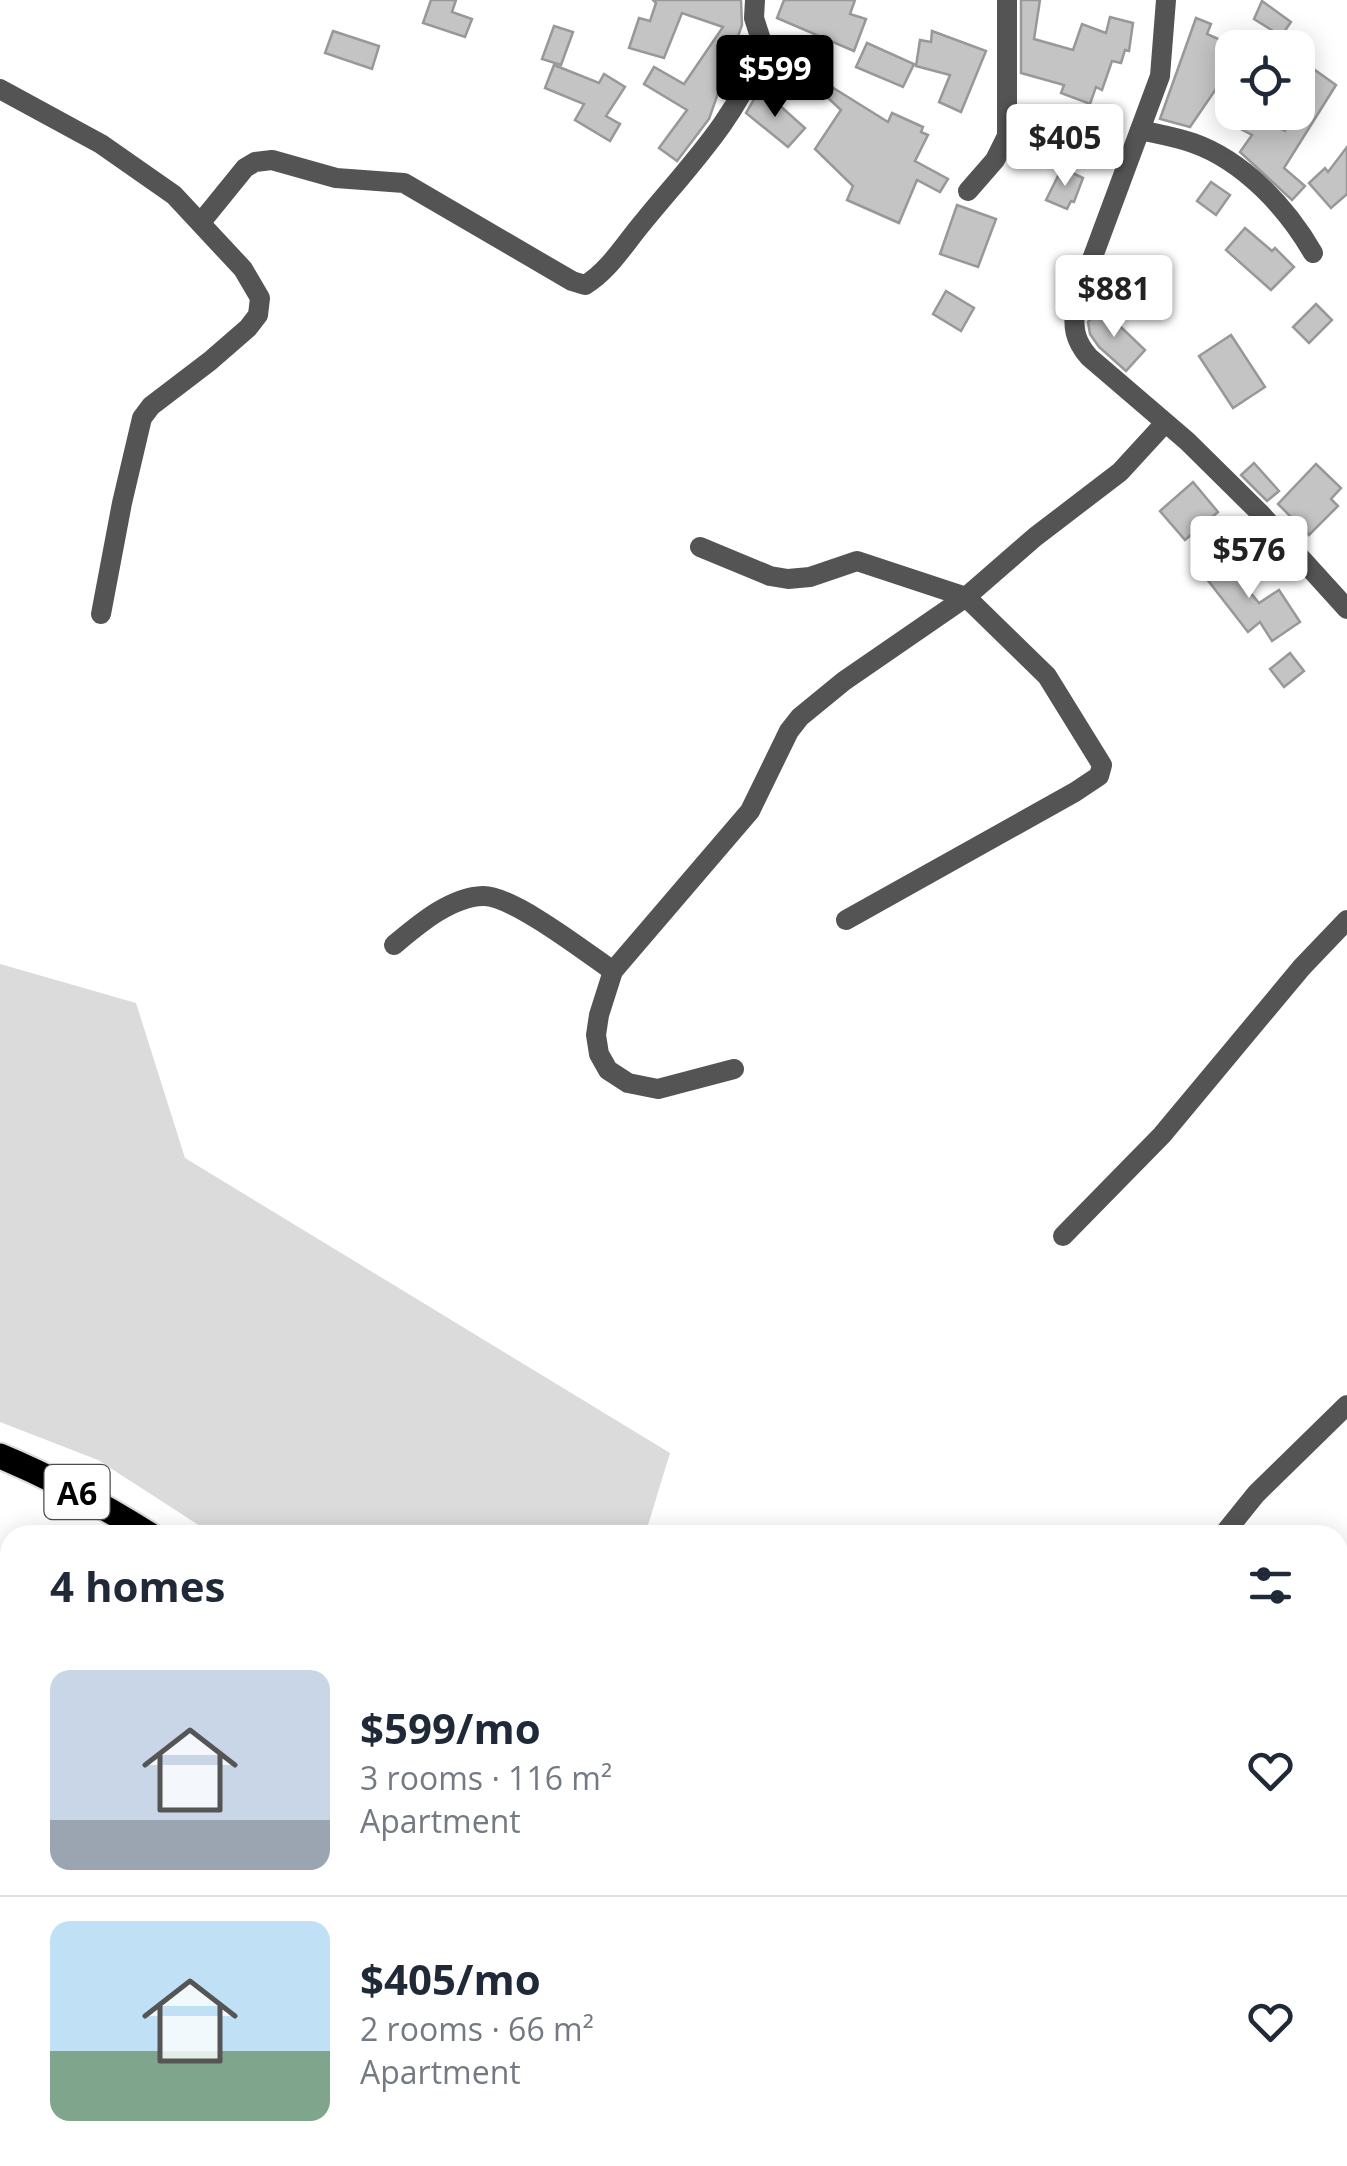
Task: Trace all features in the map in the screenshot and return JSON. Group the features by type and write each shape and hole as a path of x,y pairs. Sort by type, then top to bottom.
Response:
{"main road":[{"name":"A6","path":"0,1456 38,1472 134,1525"}],"street":[{"path":"202,221 245,168 272,160 336,178 404,183 572,281 585,284 615,256 714,138 739,100 763,46 754,18 755,0"},
{"path":"968,191 995,160 1007,136 1007,0"},
{"path":"1166,0 1160,76 1075,306 1073,328 1089,357 1260,513 1347,609"},
{"path":"0,89 101,144 174,195 243,269 260,298 260,307 248,328 151,406 142,418 101,614"},
{"path":"1140,130 1196,144 1220,156 1280,206 1313,253"},
{"path":"734,1069 658,1088 628,1083 608,1070 599,1054 596,1035 598,1014 612,972 750,812 788,731 800,717 844,681 966,597 1035,537 1120,472 1165,423"},
{"path":"700,547 788,580 810,578 857,562 966,597 1047,676 1103,769 1075,792 846,920"},
{"path":"394,945 427,918 470,898 492,896 573,943 612,972"},
{"path":"1063,1236 1162,1134 1302,967 1347,920"},
{"path":"1230,1525 1256,1494 1347,1405"}],"shaded area":[{"path":"0,964 136,1003 185,1158 670,1453 648,1525 199,1525 98,1460 0,1422"}],"building":[{"path":"431,0 456,0 452,12 472,19 465,37 423,23"},
{"path":"653,0 741,0 742,25 709,119 677,161 659,148 687,110 644,84 654,67 684,84 723,27 682,13 664,58 629,48 639,18 650,21 656,3"},
{"path":"784,0 855,0 850,14 866,19 854,51 777,18"},
{"path":"1021,0 1040,0 1034,39 1073,50 1082,24 1106,33 1110,17 1133,23 1129,51 1125,50 1121,63 1112,61 1102,90 1096,87 1090,104 1061,93 1064,85 1021,73"},
{"path":"1262,1 1291,22 1285,30 1271,30 1254,19"},
{"path":"1196,18 1211,24 1207,34 1215,38 1215,90 1190,127 1160,119"},
{"path":"554,26 573,32 561,65 542,59"},
{"path":"333,31 379,46 372,69 325,53"},
{"path":"932,31 986,51 961,112 939,102 950,75 916,66 920,40 931,42"},
{"path":"867,43 914,64 903,87 856,67"},
{"path":"554,65 599,83 604,74 625,87 606,116 620,124 610,141 575,120 584,104 545,88"},
{"path":"1315,70 1336,85 1315,119"},
{"path":"819,79 888,122 892,113 923,127 921,132 928,135 915,161 948,179 940,192 917,180 899,223 847,200 853,186 815,149 841,110 814,85"},
{"path":"757,94 776,107 778,104 805,128 788,147 746,113"},
{"path":"1243,130 1308,130 1284,168 1305,186 1292,200 1240,152 1252,135"},
{"path":"1347,147 1347,194 1331,208 1309,183 1325,168 1328,172"},
{"path":"1062,168 1083,178 1074,202 1067,209 1046,200"},
{"path":"1211,182 1230,195 1216,215 1197,201"},
{"path":"957,205 996,219 978,267 940,254"},
{"path":"1245,228 1272,251 1275,248 1294,267 1271,290 1226,250"},
{"path":"946,291 974,308 961,331 933,314"},
{"path":"1316,304 1332,320 1309,343 1293,327"},
{"path":"1101,308 1145,350 1126,371 1090,334 1088,322"},
{"path":"1231,335 1265,387 1233,408 1199,356"},
{"path":"1254,463 1279,491 1267,501 1241,475"},
{"path":"1316,464 1341,488 1331,499 1338,506 1309,535 1278,504"},
{"path":"1193,482 1218,512 1185,540 1160,511"},
{"path":"1218,553 1259,603 1279,590 1300,622 1272,641 1260,622 1248,632 1199,569"},
{"path":"1290,653 1304,671 1284,687 1270,669"}]}
